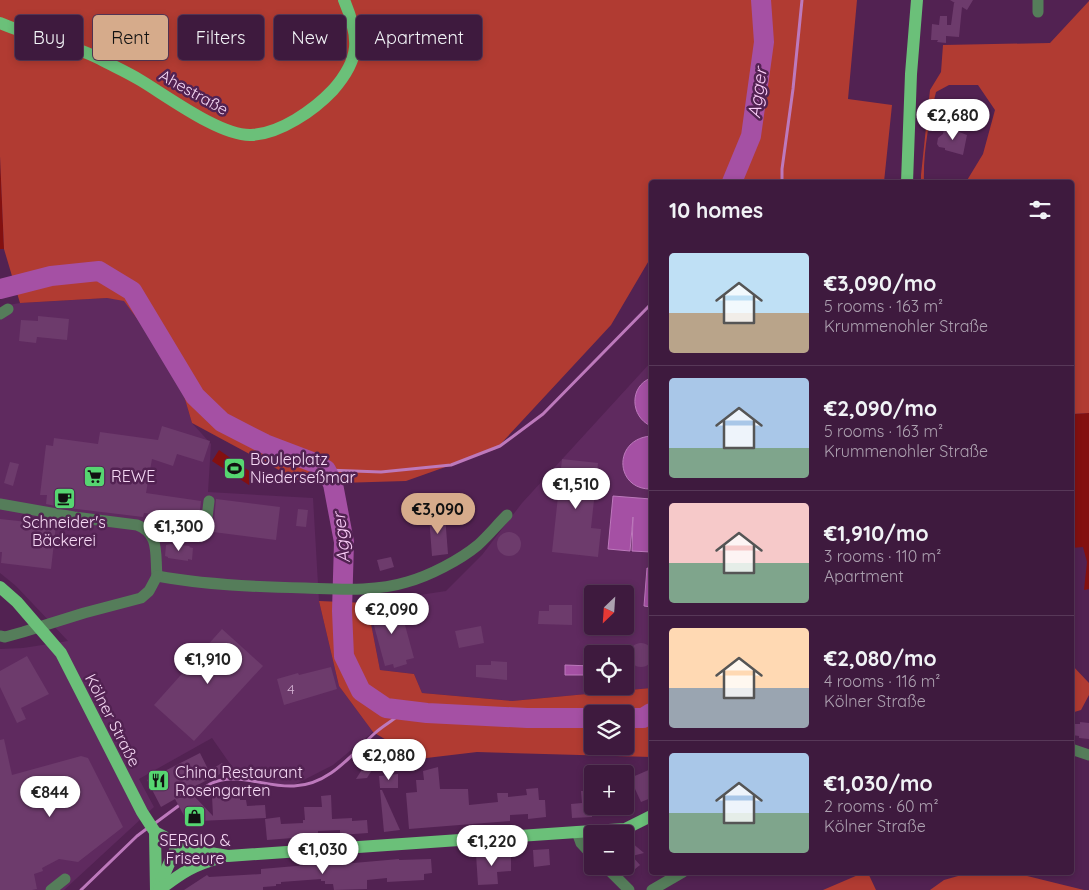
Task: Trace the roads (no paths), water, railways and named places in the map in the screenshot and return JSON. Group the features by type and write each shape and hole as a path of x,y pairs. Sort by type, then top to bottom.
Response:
{"main road":[{"name":"Ahestraße","path":"0,23 97,57 138,79 213,125 251,135 276,129 305,115 328,95 346,74 356,51 352,21 344,0"},
{"path":"907,180 911,74 918,0"},
{"name":"Kölner Straße","path":"0,587 17,602 61,653 152,827"},
{"path":"157,890 186,870 201,863 228,856 625,829 649,817"},
{"path":"152,827 178,844 204,852 228,856"},
{"path":"152,827 157,890"},
{"path":"157,890 178,844"}],"street":[{"path":"149,532 157,527 206,534 209,501"},
{"path":"0,504 74,517 137,525 146,528 154,539 157,576 149,591 141,598 84,613 40,628 5,637 0,636"},
{"path":"157,576 175,580 264,587 325,589 396,585 410,582 458,560 478,544 506,515"},
{"path":"1074,750 1089,755"},
{"path":"577,832 584,846"},
{"path":"614,875 629,890"},
{"path":"652,890 678,875"},
{"path":"51,890 66,878"}],"waterway":[{"name":"Agger","path":"733,180 751,136 764,42 761,0"},
{"path":"782,180 802,0"},
{"name":"Agger","path":"0,289 51,276 99,271 132,291 195,396 222,422 265,444 315,463 326,470 333,484 344,542 342,611 344,656 361,691 386,708 427,713 527,718 584,718"},
{"path":"326,470 381,472 451,465 500,446 543,414 649,306"},
{"path":"188,799 210,784 220,780 241,779 284,786 307,784 318,780 329,775 339,767 375,733 405,710"},
{"name":"Agger","path":"634,718 643,718 649,714"},
{"path":"154,824 181,804"},
{"path":"81,890 137,836 149,827"}],"place":[{"name":"Bouleplatz Niederseßmar","path":"234,468"},
{"name":"REWE","path":"95,476"},
{"name":"Schneider's Bäckerei","path":"64,498"},
{"name":"China Restaurant Rosengarten","path":"159,781"},
{"name":"SERGIO & Friseure","path":"195,816"}]}
